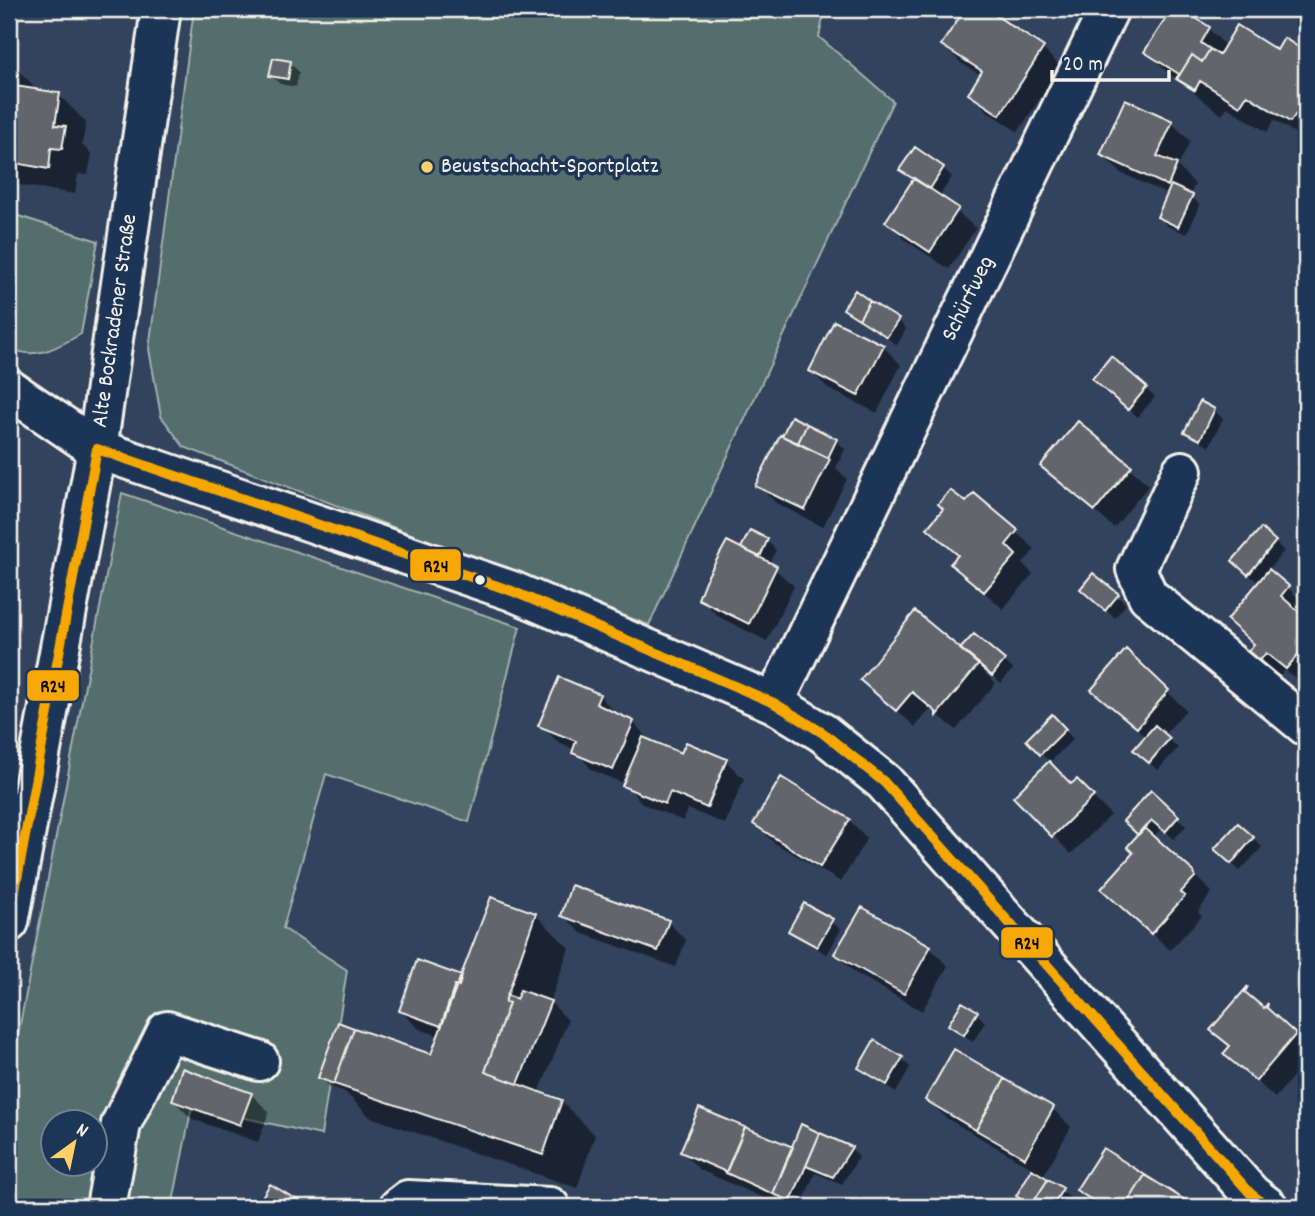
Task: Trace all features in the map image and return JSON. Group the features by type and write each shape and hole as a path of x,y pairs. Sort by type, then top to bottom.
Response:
{"street":[{"name":"Alte Bockradener Straße","path":"9,922 97,449 161,9"},
{"name":"Schürfweg","path":"775,703 1109,9"},
{"path":"9,390 97,449 512,592 775,703 823,733 884,782 1081,1006 1251,1194 1268,1207"},
{"path":"1182,471 1136,569 1149,596 1306,726"},
{"path":"106,1207 121,1124 166,1031 259,1061"},
{"path":"399,1207 408,1200 550,1207"}],"green space":[{"path":"194,9 825,9 819,37 893,101 649,625 184,447 161,416 149,349"},
{"path":"9,213 98,241 81,334 46,351 28,353 9,347"},
{"path":"122,493 520,627 469,822 326,774 283,928 347,970 321,1135 192,1106 172,1207 9,1207 9,1082"}],"building":[{"path":"965,9 986,9 1044,47 1000,115 968,94 982,71 941,45"},
{"path":"1172,9 1181,9 1210,27 1201,43 1210,49 1202,62 1192,55 1177,79 1195,91 1176,79 1179,74 1144,52"},
{"path":"1237,25 1277,50 1284,38 1306,52 1306,101 1290,122 1247,95 1240,106 1200,81 1195,90 1177,79 1192,55 1202,62 1210,49 1219,55"},
{"path":"273,58 291,61 288,79 269,76"},
{"path":"9,85 60,93 55,125 66,126 62,149 51,148 49,169 9,162"},
{"path":"1125,99 1173,121 1157,156 1177,164 1168,186 1100,155"},
{"path":"915,147 944,167 930,189 899,170"},
{"path":"914,178 959,208 930,252 885,222"},
{"path":"1171,185 1193,195 1178,227 1157,217"},
{"path":"855,290 870,301 859,319 843,309"},
{"path":"870,301 899,319 887,337 859,319"},
{"path":"834,321 884,345 858,396 809,371"},
{"path":"1111,356 1147,387 1128,410 1092,379"},
{"path":"1200,401 1215,409 1200,440 1184,432"},
{"path":"791,416 807,424 798,443 782,436"},
{"path":"1078,421 1132,466 1095,511 1040,466"},
{"path":"807,424 837,439 828,458 798,443"},
{"path":"780,435 830,459 805,510 755,486"},
{"path":"950,490 966,502 974,493 1018,530 1006,545 1016,555 984,592 950,564 958,555 927,528 943,509 938,504"},
{"path":"1261,528 1276,541 1248,575 1232,561"},
{"path":"750,530 768,539 760,557 741,548"},
{"path":"727,541 777,566 749,624 698,599"},
{"path":"1269,569 1289,586 1281,596 1306,618 1306,645 1286,669 1266,653 1258,663 1246,654 1254,644 1227,620"},
{"path":"1093,573 1119,594 1105,611 1080,589"},
{"path":"915,611 979,664 936,716 936,712 912,692 896,711 860,680"},
{"path":"974,634 1005,660 992,676 960,649"},
{"path":"1126,649 1169,690 1137,728 1091,690"},
{"path":"559,677 600,694 596,704 634,721 613,770 572,753 576,741 538,726"},
{"path":"1052,714 1066,729 1040,755 1026,740"},
{"path":"1155,725 1170,738 1149,763 1133,750"},
{"path":"643,737 681,753 686,742 727,759 707,808 670,792 665,804 622,786"},
{"path":"1049,761 1071,784 1077,779 1094,796 1052,837 1013,797"},
{"path":"781,777 850,819 820,867 753,824"},
{"path":"1151,790 1179,816 1165,832 1152,821 1138,835 1123,821"},
{"path":"1238,823 1254,837 1231,864 1214,849"},
{"path":"1144,827 1194,872 1195,877 1180,893 1185,896 1151,934 1101,889 1133,853 1127,847"},
{"path":"571,885 669,920 658,951 561,916"},
{"path":"491,897 536,913 505,1002 509,1003 485,1072 562,1100 543,1155 334,1084 354,1028 431,1054"},
{"path":"804,903 833,919 817,947 788,931"},
{"path":"862,907 931,946 904,994 834,954"},
{"path":"417,960 462,976 459,986 455,985 441,1026 399,1011"},
{"path":"1248,986 1245,992 1264,1008 1268,1003 1267,1008 1296,1034 1256,1081 1223,1054 1230,1046 1210,1030"},
{"path":"520,990 551,1001 518,1084 485,1072 509,1003 505,1002 507,995 517,999"},
{"path":"962,1002 978,1011 964,1035 948,1025"},
{"path":"338,1022 354,1028 334,1084 318,1078"},
{"path":"874,1040 903,1057 887,1085 858,1068"},
{"path":"954,1049 1005,1079 976,1130 925,1100"},
{"path":"182,1068 252,1093 240,1125 172,1101"},
{"path":"1005,1079 1054,1107 1025,1158 976,1130"},
{"path":"699,1108 745,1127 726,1172 680,1152"},
{"path":"801,1124 820,1133 791,1201 773,1194"},
{"path":"745,1127 793,1147 773,1194 726,1173"},
{"path":"820,1133 852,1147 833,1177 806,1166"},
{"path":"1103,1148 1145,1175 1125,1207 1103,1207 1076,1190"},
{"path":"1032,1169 1048,1179 1031,1206 1016,1196"},
{"path":"1145,1175 1188,1202 1185,1207 1125,1207"},
{"path":"1048,1179 1063,1188 1052,1207 1031,1206"},
{"path":"270,1184 309,1207 256,1207"}],"transit line":[{"name":"R24","path":"97,449 512,591 774,703 823,733 884,782 1251,1194 1268,1207"},
{"name":"R24","path":"9,922 97,449"}],"place":[{"name":"Beustschacht-Sportplatz","path":"427,167"}]}
